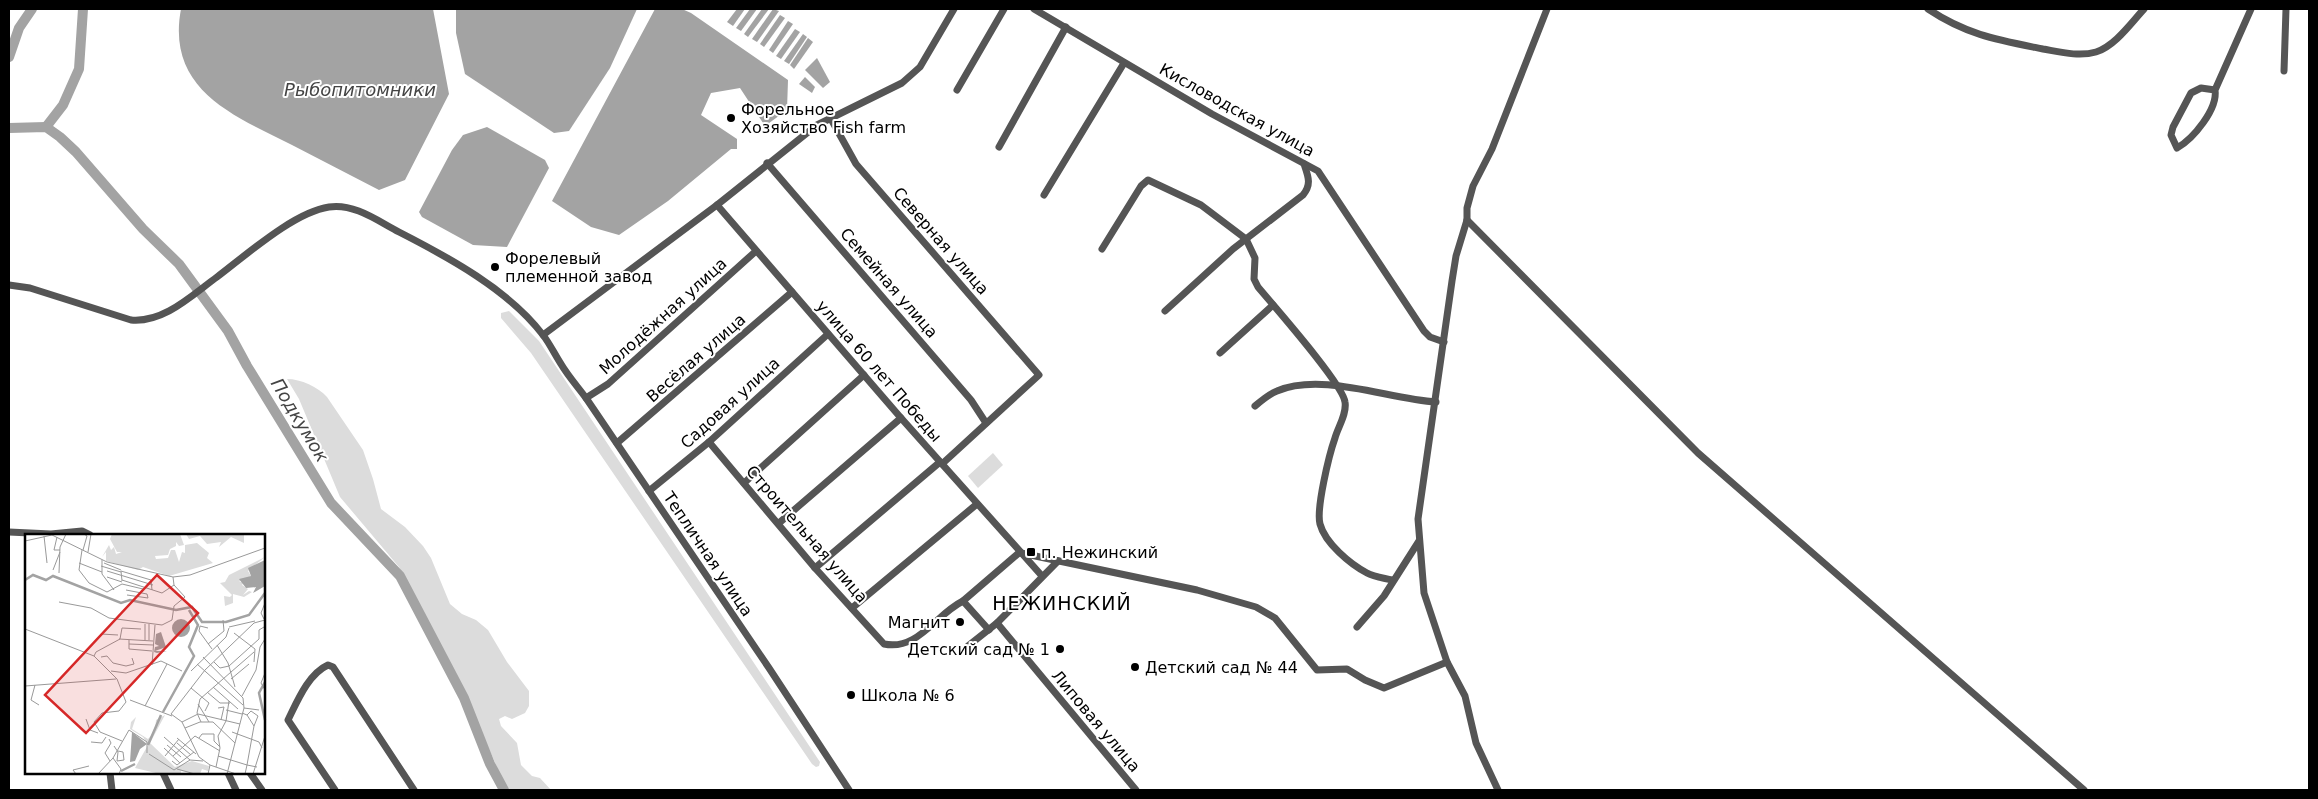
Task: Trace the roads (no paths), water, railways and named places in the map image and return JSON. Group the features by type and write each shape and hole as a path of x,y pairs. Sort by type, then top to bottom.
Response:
{"street":[{"path":"543,335 717,205 767,163 817,125 902,83 920,67 954,9"},
{"path":"957,90 1004,9"},
{"name":"Кисловодская улица","path":"1034,9 1124,63 1318,172 1424,331 1430,337 1444,342"},
{"path":"1498,790 1476,743 1464,696 1447,662 1424,592 1418,519 1456,256 1467,220 1467,208 1473,186 1492,149 1547,9"},
{"path":"1928,9 1964,30 1985,38 2084,54 2098,52 2111,43 2144,9"},
{"path":"2215,90 2201,88 2191,93 2173,127 2171,135 2177,148 2192,137 2216,101 2215,90 2251,9"},
{"path":"2284,71 2286,9"},
{"path":"999,147 1066,27"},
{"path":"1044,195 1124,63"},
{"name":"Северная улица","path":"831,119 856,164 1039,374 986,423"},
{"name":"Семейная улица","path":"767,163 971,400 986,423"},
{"path":"1165,311 1233,249 1304,195 1309,188 1309,178 1304,164"},
{"path":"1102,250 1142,186 1148,180 1207,209 1246,239 1255,258 1254,279 1258,287 1338,386 1346,402 1345,411 1334,439 1319,511 1320,524 1331,543 1359,569 1369,574 1392,580"},
{"name":"улица 60 лет Победы","path":"717,205 901,418 1042,576"},
{"name":"Тепличная улица","path":"9,285 30,288 109,314 141,321 157,317 182,302 298,219 329,207 346,207 384,224 468,270 510,303 543,335 562,366 617,443 769,668 849,790"},
{"path":"1467,220 1698,453 2084,790"},
{"name":"Молодёжная улица","path":"586,398 608,384 756,251"},
{"name":"Весёлая улица","path":"617,443 792,292"},
{"path":"1220,353 1273,305"},
{"name":"Садовая улица","path":"649,491 709,442 828,334"},
{"path":"744,482 864,375"},
{"path":"1255,406 1270,394 1282,389 1314,385 1338,386 1436,402"},
{"path":"778,523 901,418"},
{"path":"816,568 986,423"},
{"name":"Строительная улица","path":"709,442 816,568 884,644 897,647 910,642 953,606 963,601"},
{"path":"852,608 977,504"},
{"path":"9,532 51,534 82,531 88,534"},
{"path":"1357,627 1384,596 1392,580 1419,541"},
{"path":"989,630 963,601 1020,552 1197,590 1256,607 1275,618 1317,670 1347,669 1365,680 1384,688 1447,662"},
{"path":"968,646 997,623 1058,561"},
{"name":"Липовая улица","path":"997,623 1136,790"},
{"path":"336,790 288,720 304,688 323,667 328,665 333,667 414,790"},
{"path":"110,774 112,790"},
{"path":"163,774 171,790"},
{"path":"228,774 236,790"},
{"path":"251,774 262,790"}],"water":[{"name":"Рыбопитомники","path":"181,9 433,9 449,94 405,180 379,190 247,122 208,96 194,79 184,60 179,37"},
{"path":"456,9 637,9 610,68 569,131 554,133 465,74 456,33"},
{"path":"655,9 682,9 691,13 788,80 787,110 765,126 740,88 711,93 701,115 737,139 737,149 731,149 668,201 619,235 591,227 552,201"},
{"path":"737,9 745,9 733,26 727,22"},
{"path":"750,9 757,9 741,31 736,28"},
{"path":"762,9 769,9 748,37 744,34"},
{"path":"773,9 779,11 757,42 752,39"},
{"path":"780,15 785,18 764,47 760,44"},
{"path":"788,21 793,24 773,53 769,50"},
{"path":"795,29 800,32 781,59 776,56"},
{"path":"803,34 807,37 789,64 784,61"},
{"path":"808,38 813,42 794,69 790,65"},
{"path":"817,58 830,82 823,88 805,70"},
{"path":"805,77 815,87 812,93 799,84"},
{"path":"487,127 545,160 549,168 507,247 473,245 422,217 419,212 452,150 463,135"}],"waterway":[{"name":"Подкумок","path":"9,57 19,28 32,9"},
{"path":"46,127 63,105 79,69 83,9"},
{"name":"Подкумок","path":"9,128 46,127 60,137 76,152 143,229 179,264 228,331 247,366 331,503 400,576 464,698 490,764 504,790"}],"place":[{"name":"Форельное Хозяйство Fish farm","path":"731,118"},
{"name":"Форелевый племенной завод","path":"495,267"},
{"name":"п. Нежинский","path":"1031,552"},
{"name":"Магнит","path":"960,622"},
{"name":"Детский сад № 1","path":"1060,649"},
{"name":"Детский сад № 44","path":"1135,667"},
{"name":"Школа № 6","path":"851,695"}],"district":[{"name":"НЕЖИНСКИЙ","path":"1062,603"}]}
